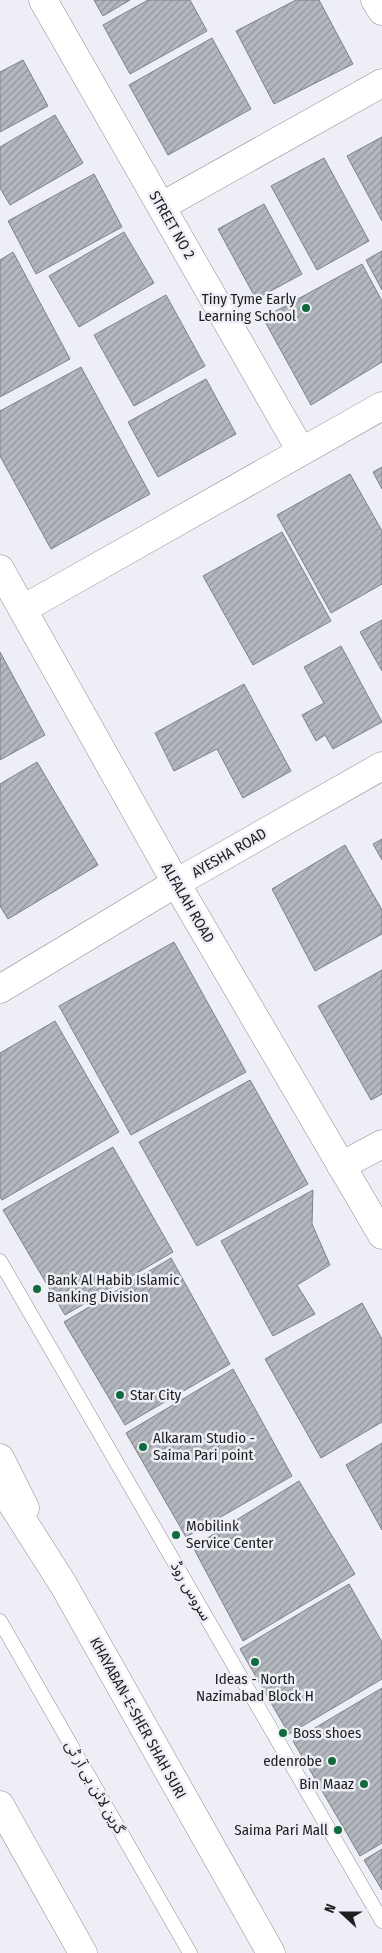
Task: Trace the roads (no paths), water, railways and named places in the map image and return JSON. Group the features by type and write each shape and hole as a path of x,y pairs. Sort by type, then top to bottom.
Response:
{"street":[{"name":"STREET NO 2","path":"43,0 301,451"},
{"path":"375,0 382,12"},
{"path":"162,206 382,82"},
{"path":"23,609 382,406"},
{"name":"ALFALAH ROAD","path":"0,569 176,883 382,1235"},
{"name":"AYESHA ROAD","path":"0,989 176,883 382,766"},
{"path":"341,1166 382,1144"},
{"path":"0,1458 63,1584"},
{"name":"KHAYABAN-E-SHER SHAH SURI","path":"0,1485 63,1584 271,1953"},
{"path":"0,1805 83,1953"}],"lane":[{"name":"سروس روڈ","path":"0,1261 382,1921"},
{"name":"گرین لائن بی آر ٹی","path":"0,1621 190,1953"}],"place":[{"name":"Tiny Tyme Early Learning School","path":"306,308"},
{"name":"Bank Al Habib Islamic Banking Division","path":"37,1289"},
{"name":"Star City","path":"120,1395"},
{"name":"Alkaram Studio - Saima Pari point","path":"143,1447"},
{"name":"Mobilink Service Center","path":"176,1535"},
{"name":"Ideas - North Nazimabad Block H","path":"255,1662"},
{"name":"Boss shoes","path":"283,1733"},
{"name":"edenrobe","path":"332,1761"},
{"name":"Bin Maaz","path":"364,1784"},
{"name":"Saima Pari Mall","path":"338,1830"}]}
